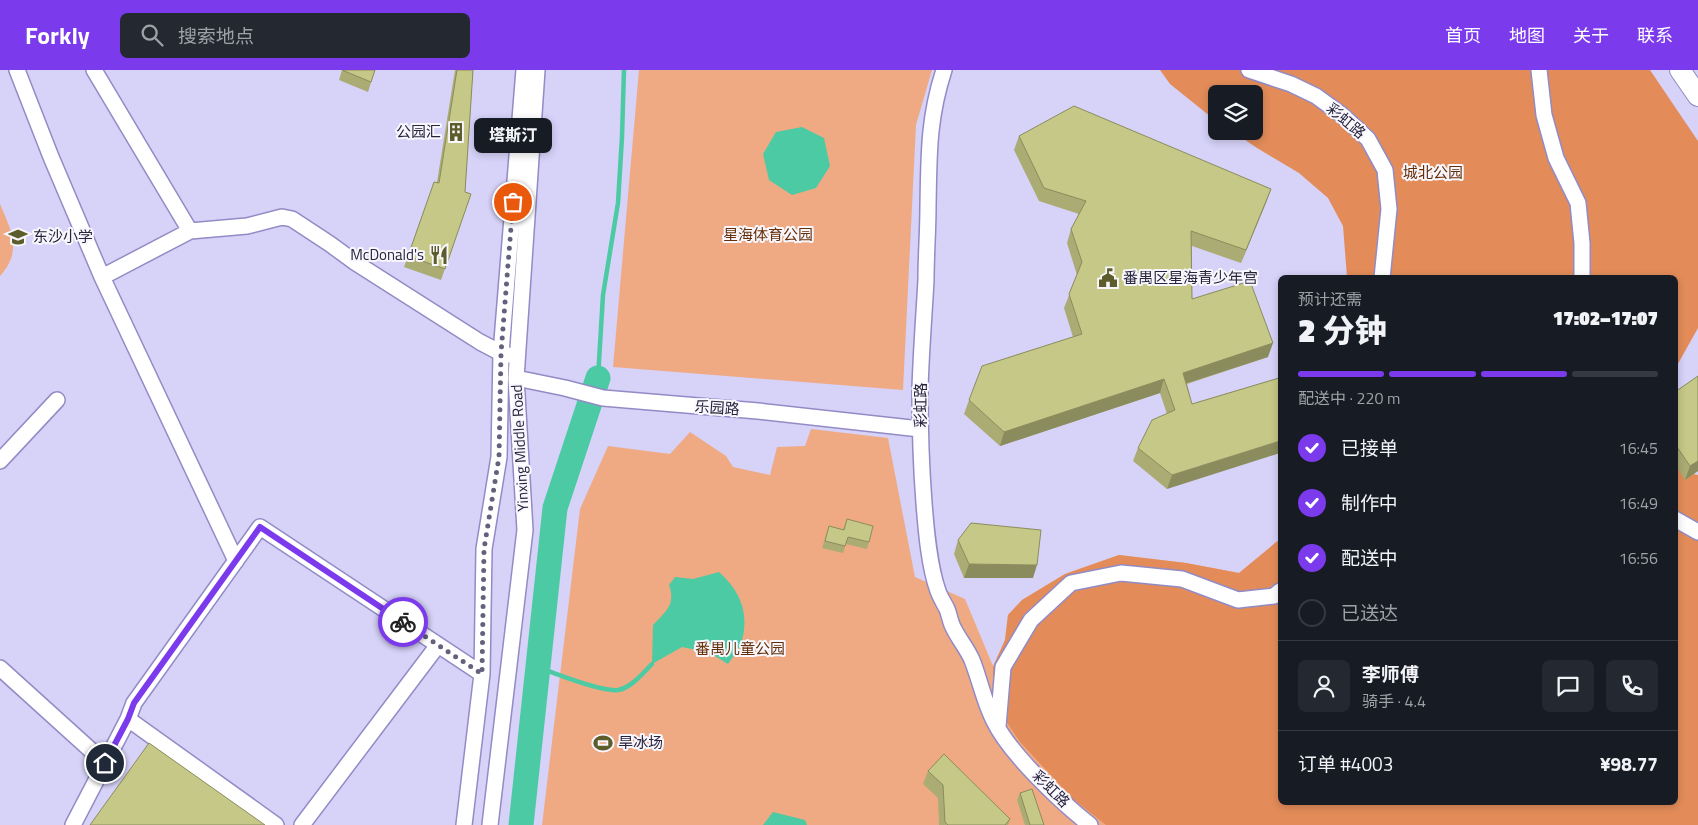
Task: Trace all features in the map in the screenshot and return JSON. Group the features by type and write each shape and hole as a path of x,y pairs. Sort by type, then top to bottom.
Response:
{"main road":[{"path":"1680,70 1698,96"}],"street":[{"path":"17,70 51,157 102,277 236,561"},
{"path":"94,70 190,231"},
{"name":"Yinxing Middle Road","path":"464,825 482,674 484,549 499,457 501,353 524,70"},
{"name":"Yinxing Middle Road","path":"490,825 524,530 516,378 537,70"},
{"name":"彩虹路","path":"944,70 936,94 928,162 928,206 920,387 920,428 926,532 936,584 952,625 971,658 994,722 1012,748 1036,775 1090,825"},
{"name":"彩虹路","path":"1249,70 1291,84 1316,96 1342,115 1368,139 1384,170 1389,209 1382,275"},
{"path":"1539,70 1544,115 1556,158 1578,203 1582,243 1582,275"},
{"path":"102,277 190,231 247,226 282,217 292,219 364,268 480,342 501,353 517,357"},
{"name":"乐园路","path":"516,378 566,388 602,398 758,411 920,428"},
{"path":"0,461 57,400"},
{"path":"1678,521 1698,532"},
{"path":"73,825 128,719 134,703 260,527 482,674"},
{"path":"998,727 1003,667 1031,620 1071,583 1121,573 1182,579 1238,600 1274,596 1278,593"},
{"path":"302,825 438,645"},
{"path":"0,668 105,763"},
{"path":"128,719 276,825"}],"green space":[{"name":"星海体育公园","path":"639,70 932,70 916,125 903,390 613,367"},
{"name":"城北公园","path":"1160,70 1650,70 1698,141 1698,328 1678,364 1678,275 1347,275 1343,226 1328,198 1299,173 1245,140 1263,140 1263,85 1208,85 1208,115 1170,84"},
{"path":"0,204 11,232 13,249 7,267 0,276"},
{"name":"番禺儿童公园","path":"811,429 888,438 915,577 965,599 993,666 1005,640 1008,615 1022,600 1065,574 1119,555 1186,563 1239,573 1278,541 1278,805 1678,805 1678,469 1682,472 1698,475 1698,825 542,825 580,509 608,446 670,454 690,432 726,456 733,467 770,475 777,447 805,446"},
{"path":"1678,469 1682,472 1698,475 1698,825 1106,825 1073,799 1020,742 993,702 993,667 1005,640 1008,615 1022,600 1065,574 1119,555 1186,563 1239,573 1278,541 1278,805 1678,805"}],"shaded area":[{"path":"802,127 824,138 830,166 816,188 792,195 769,180 763,154 776,132"},
{"path":"719,572 733,587 742,604 744,633 737,652 728,664 710,653 682,647 652,664 653,625 666,611 670,603 671,592 669,585 675,577 693,579"},
{"path":"773,812 805,820 807,825 763,825"}],"building":[{"path":"342,70 375,70 371,82"},
{"path":"457,70 473,70 465,192 471,194 445,269 408,256 434,182 439,183"},
{"path":"1074,106 1271,189 1246,250 1191,231 1192,299 1250,281 1273,343 1183,373 1192,404 1278,378 1278,442 1172,475 1138,448 1152,420 1175,410 1164,379 1004,432 969,400 982,366 1082,334 1069,294 1082,262 1071,229 1086,201 1044,188 1019,136"},
{"path":"1698,376 1698,461 1690,466 1678,448 1678,390"},
{"path":"847,519 873,526 869,542 848,537 845,546 825,541 829,526 844,530"},
{"path":"971,523 1041,530 1037,565 969,564 958,540"},
{"path":"149,743 265,825 90,825"},
{"path":"944,754 1010,819 1005,825 948,825 945,822 943,785 928,771"},
{"path":"1032,789 1044,825 1030,825 1020,793"}],"waterway":[{"path":"598,378 603,295 618,203 624,70"},
{"path":"521,825 555,508 598,378"},
{"path":"538,667 590,685 618,690 632,683 652,664"}],"way so far":[{"path":"403,622 482,674 484,549 499,457 501,353 513,202"}],"place":[{"name":"公园汇","path":"456,132"},
{"name":"塔斯汀","path":"513,202"},
{"name":"东沙小学","path":"18,237"},
{"name":"McDonald's","path":"439,255"},
{"name":"番禺区星海青少年宫","path":"1108,278"},
{"name":"旱冰场","path":"603,743"}],"route":[{"path":"105,763 128,719 134,703 260,527 403,622"}]}
